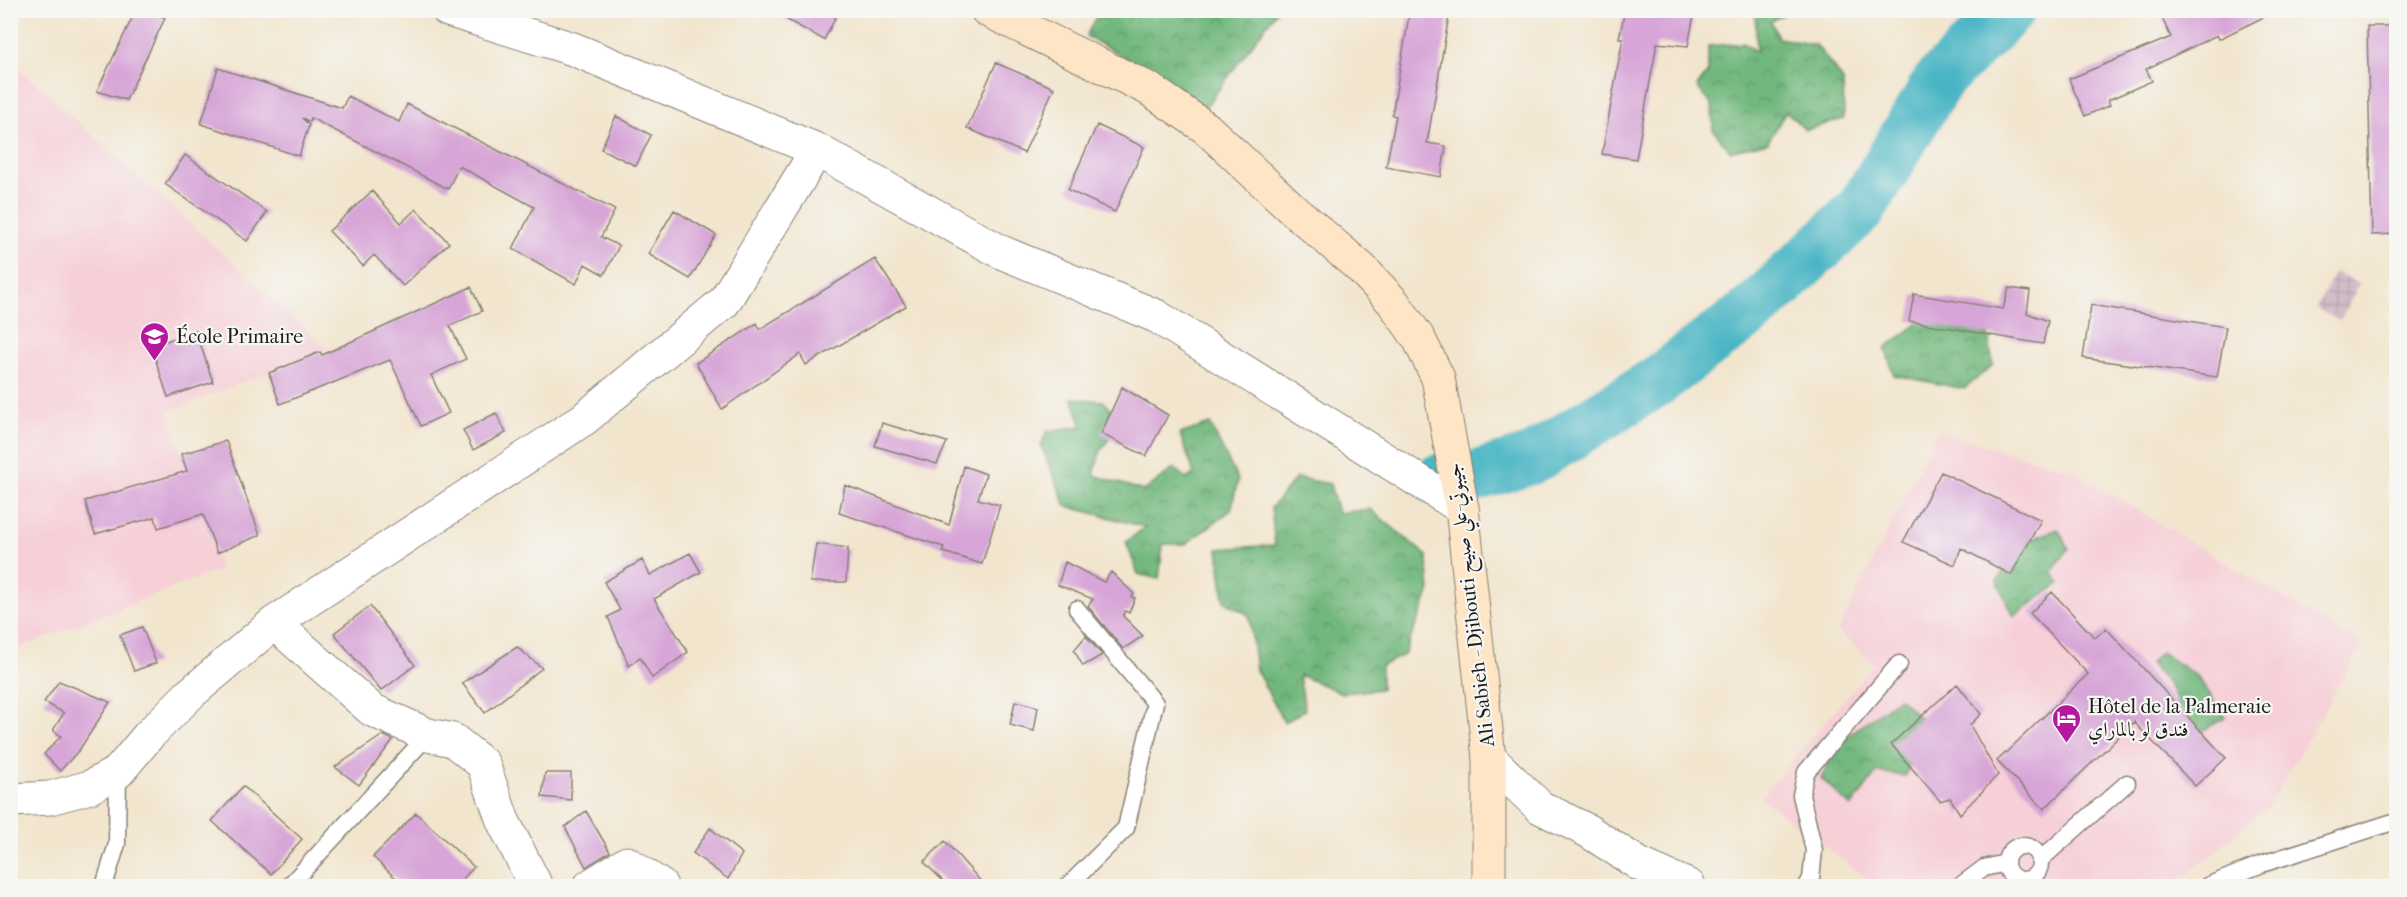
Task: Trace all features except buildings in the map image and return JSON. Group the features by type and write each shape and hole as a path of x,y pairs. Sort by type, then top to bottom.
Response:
{"main road":[{"name":"Ali Sabieh - Djibouti جيبوتي-علي صبيح","path":"987,10 1149,89 1206,128 1296,213 1362,269 1393,302 1419,339 1438,378 1462,508 1488,758 1489,886"}],"street":[{"path":"448,10 573,48 817,150 1001,252 1156,316 1462,508"},
{"path":"10,800 50,798 90,787 118,772 149,735 190,694 274,623 584,419 724,302 817,150"},
{"path":"274,623 372,710 428,735 453,740 483,764 503,820 536,886"},
{"path":"1488,758 1540,807 1588,831 1639,864 1689,886"},
{"path":"590,886 627,863 661,886"}],"lane":[{"path":"1068,886 1126,828 1155,703 1077,609"},
{"path":"1807,886 1811,879 1814,850 1801,795 1806,772 1899,664"},
{"path":"289,886 428,735"},
{"path":"104,886 117,844 118,772"},
{"path":"2040,860 2127,783"},
{"path":"2207,886 2262,864 2397,821"},
{"path":"2022,846 2034,849 2040,860 2040,866 2034,876 2023,880 2013,877 2006,863 2008,853 2022,846"},
{"path":"1960,886 1984,868 2006,863"}],"shaded area":[{"name":"École Primaire","path":"10,60 328,349 169,411 181,454 221,569 11,651"},
{"path":"2335,272 2359,284 2340,321 2316,308"},
{"path":"1937,432 2071,470 2362,645 2269,806 2174,886 1877,886 1761,798 1874,664 1838,631"}],"green space":[{"path":"1099,11 1277,11 1205,108 1165,79 1086,36"},
{"path":"1755,11 1790,11 1771,21 1778,38 1816,45 1843,80 1844,119 1805,130 1786,111 1768,142 1730,151 1713,130 1712,105 1697,87 1708,72 1708,46 1743,43 1757,51"},
{"path":"1936,310 1986,322 1993,365 1964,389 1894,375 1885,348"},
{"path":"1072,398 1103,401 1122,420 1100,452 1094,475 1144,491 1174,468 1186,479 1194,473 1180,434 1210,424 1238,480 1231,510 1186,544 1163,544 1159,579 1138,574 1126,542 1145,527 1066,506 1041,446 1047,431 1082,426"},
{"path":"1296,478 1330,484 1338,513 1370,509 1427,556 1430,591 1404,655 1381,666 1381,689 1342,693 1299,675 1305,710 1284,722 1256,670 1249,615 1224,601 1218,549 1275,545 1271,508"},
{"path":"2058,529 2069,548 2052,572 2060,583 2014,616 1997,581 2024,542"},
{"path":"2161,652 2198,677 2225,718 2191,737 2170,686 2150,663"},
{"path":"1899,698 1926,723 1905,776 1877,772 1851,807 1821,778 1841,741"}],"waterway":[{"path":"1437,480 1472,477 1532,459 1656,382 1753,310 1861,209 1938,81 2010,10"}],"place":[{"name":"École Primaire","path":"155,362"},
{"name":"Hôtel de la Palmeraie فندق لو بالماراي","path":"2067,744"}]}
